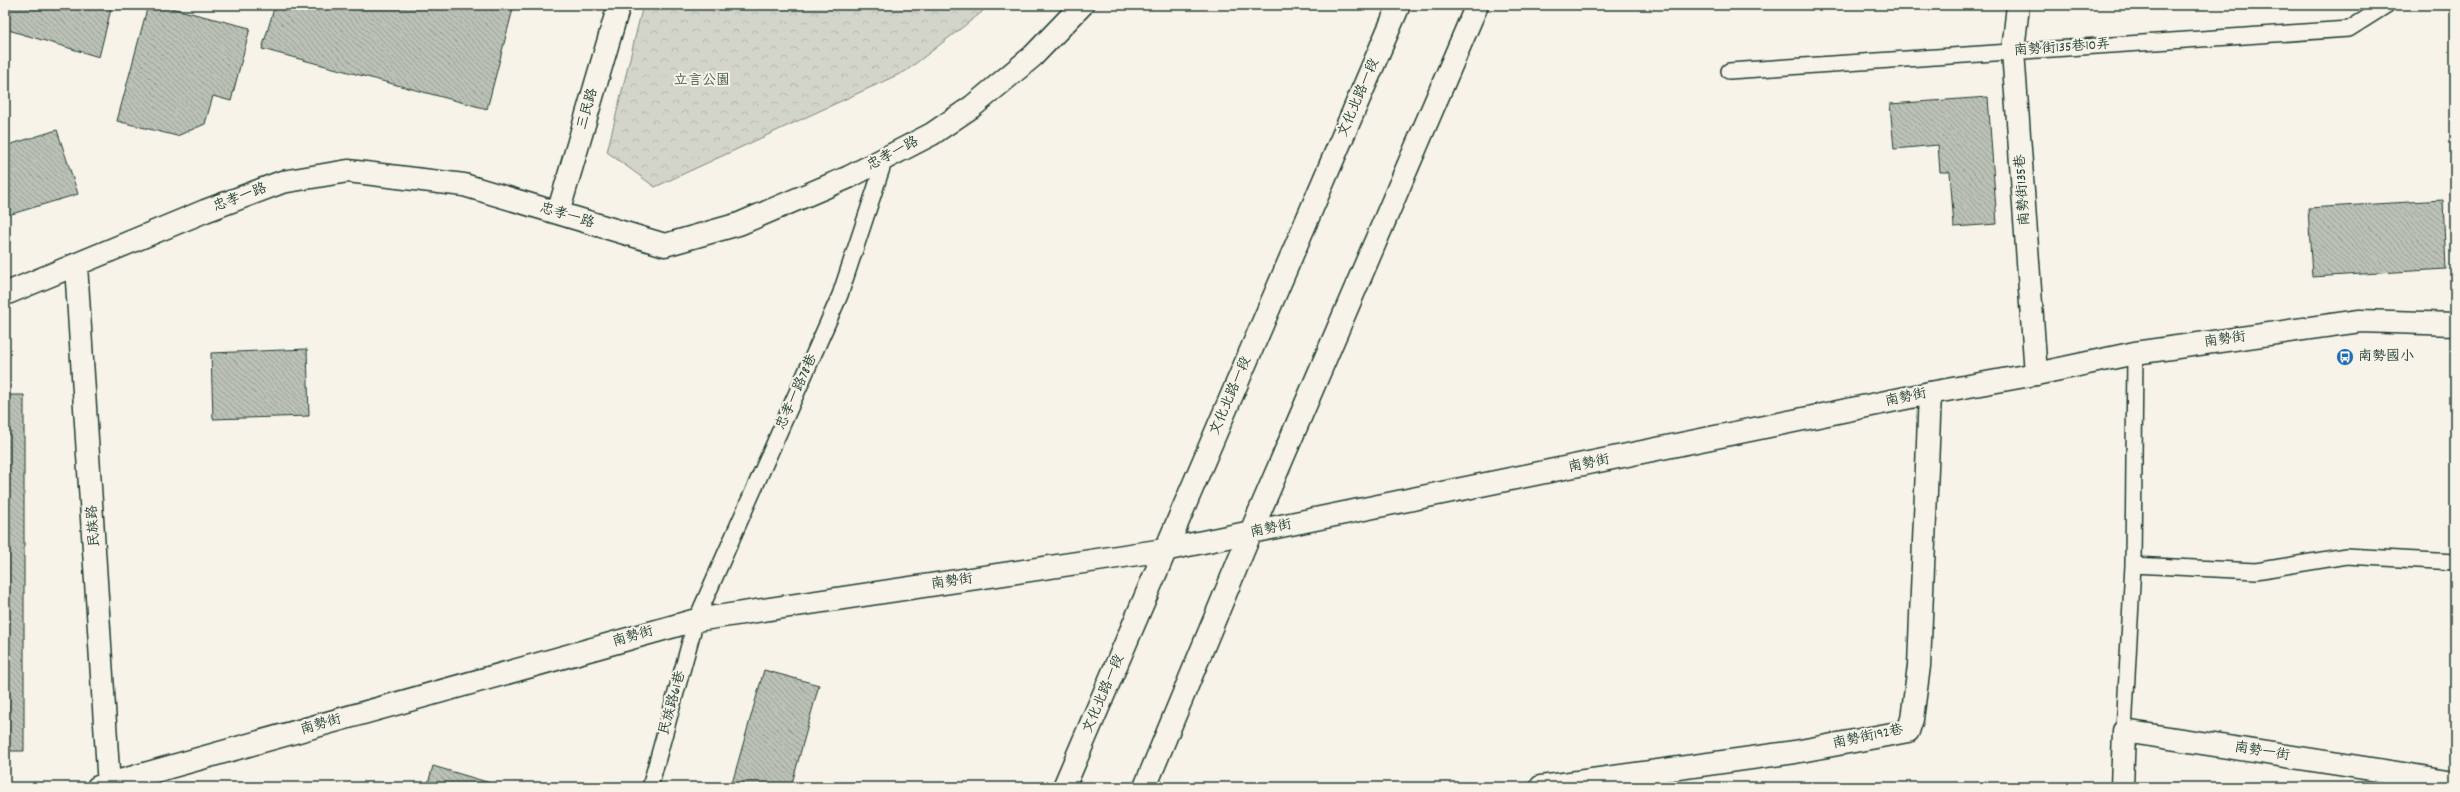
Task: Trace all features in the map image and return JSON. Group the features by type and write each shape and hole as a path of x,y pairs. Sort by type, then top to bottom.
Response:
{"street":[{"name":"三民路","path":"558,213 619,5"},
{"name":"忠孝一路","path":"5,294 205,211 282,182 348,171 464,185 665,245 740,224 849,177 932,134 972,106 1033,56 1082,5"},
{"name":"文化北路一段","path":"1064,787 1164,550 1399,5"},
{"path":"1145,787 1250,534 1477,5"},
{"name":"南勢街135巷","path":"2018,5 2013,51 2036,374"},
{"name":"民族路","path":"76,265 105,786"},
{"name":"南勢街","path":"105,786 696,620 1164,550 1250,534 1930,393 2036,374 2135,353 2360,321 2455,324"},
{"name":"南勢街192巷","path":"1541,787 1795,752 1908,730 1912,719 1919,666 1930,393"},
{"path":"2122,787 2124,731"},
{"name":"南勢一街","path":"2124,731 2455,782"}],"lane":[{"name":"南勢街135巷10弄","path":"1729,70 2349,29 2387,5"},
{"name":"忠孝一路78巷","path":"696,620 840,295 885,159"},
{"path":"2124,731 2133,565 2135,353"},
{"path":"2133,565 2256,571 2346,556 2455,562"},
{"name":"民族路61巷","path":"650,787 696,620"}],"green space":[{"name":"立言公園","path":"643,5 984,5 982,12 906,71 655,187 607,152"}],"building":[{"path":"5,5 112,5 99,57 5,29"},
{"path":"148,5 159,5 250,28 231,101 213,96 205,124 177,136 117,121"},
{"path":"275,5 514,5 487,109 262,49"},
{"path":"1988,97 1997,224 1954,227 1950,172 1940,172 1938,145 1894,149 1890,104"},
{"path":"57,130 78,194 5,216 5,146"},
{"path":"2443,200 2446,269 2312,277 2308,208"},
{"path":"307,349 309,416 213,419 211,353"},
{"path":"5,395 24,395 24,751 5,751"},
{"path":"764,670 819,685 791,787 731,787"},
{"path":"433,766 504,787 427,787"}],"place":[{"name":"南勢國小","path":"2345,357"}]}
